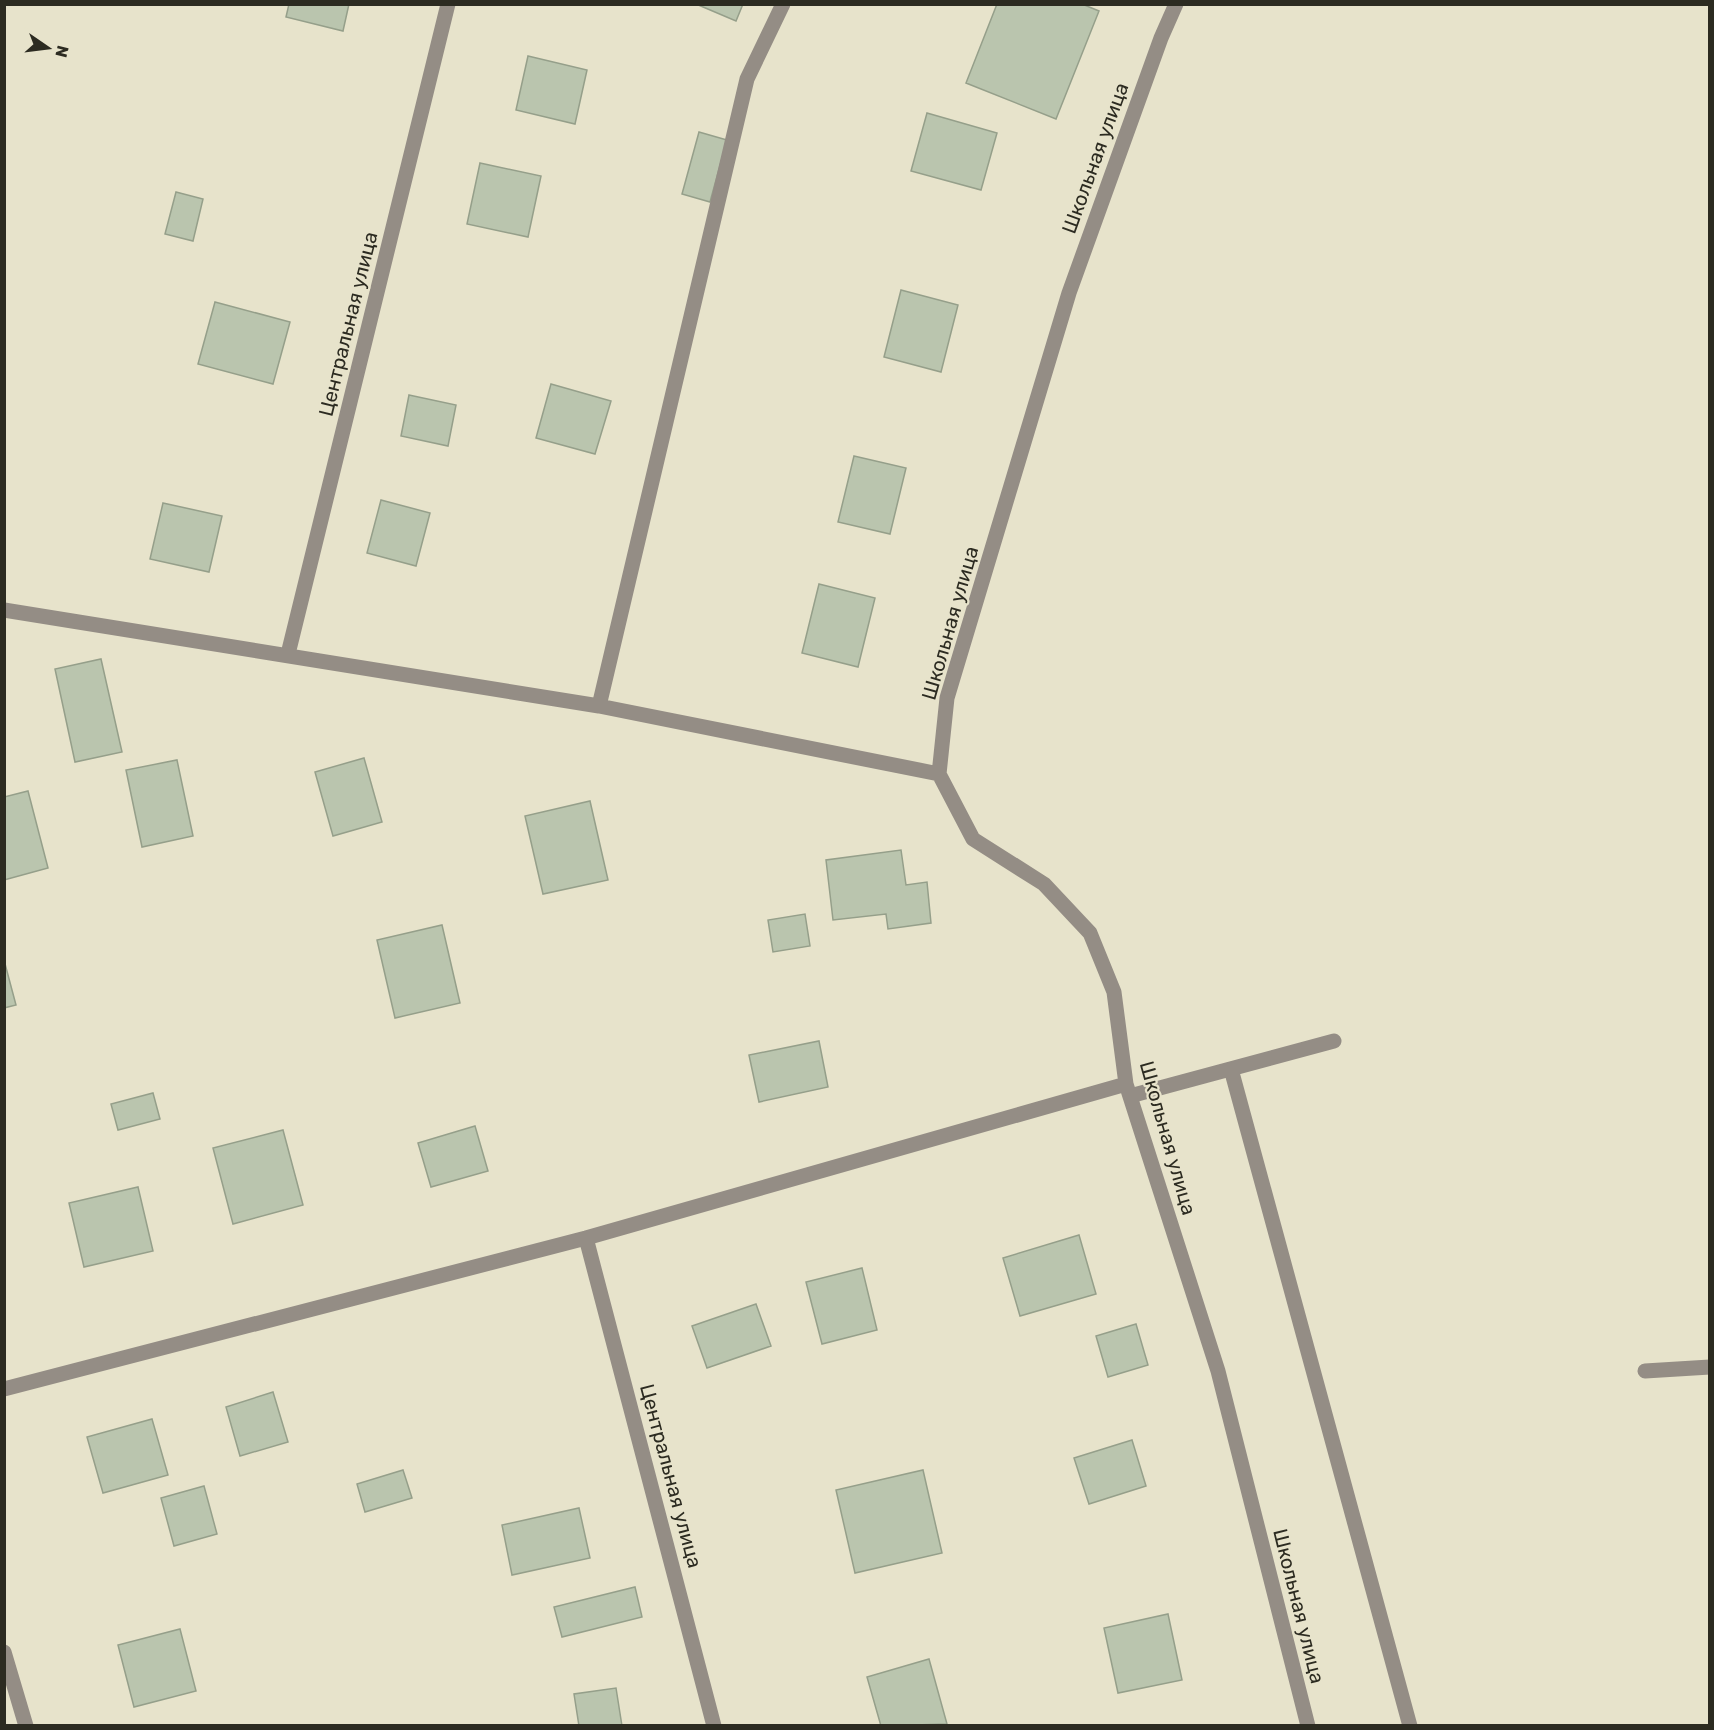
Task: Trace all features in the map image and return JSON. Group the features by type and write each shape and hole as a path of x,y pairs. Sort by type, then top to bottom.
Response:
{"street":[{"name":"Центральная улица","path":"288,654 448,4"},
{"path":"599,706 747,80 783,4"},
{"name":"Школьная улица","path":"1176,4 1161,38 1069,293 947,699 939,774 973,839 1044,884 1090,933 1114,992 1128,1090 1218,1371 1308,1725"},
{"path":"4,610 599,706 939,774"},
{"path":"4,1389 586,1238 1128,1090 1231,1069 1334,1041"},
{"path":"1231,1069 1410,1725"},
{"name":"Центральная улица","path":"586,1238 714,1725"},
{"path":"1645,1371 1710,1367"},
{"path":"4,1652 26,1725"}],"building":[{"path":"289,4 349,4 343,31 286,17"},
{"path":"696,4 743,4 736,21"},
{"path":"997,4 1082,4 1099,11 1056,119 966,83"},
{"path":"528,56 587,70 575,124 516,110"},
{"path":"927,113 997,133 981,190 911,171"},
{"path":"699,132 727,140 710,202 682,194"},
{"path":"480,163 541,176 528,237 467,224"},
{"path":"176,192 203,199 193,241 165,234"},
{"path":"901,290 958,305 941,372 884,357"},
{"path":"215,302 290,322 273,384 198,364"},
{"path":"551,384 611,401 595,454 536,438"},
{"path":"409,395 456,405 448,446 401,436"},
{"path":"854,456 906,468 890,534 838,522"},
{"path":"381,500 430,513 416,566 367,553"},
{"path":"163,503 222,516 209,572 150,559"},
{"path":"819,584 875,598 858,667 802,653"},
{"path":"101,659 122,752 75,762 55,669"},
{"path":"364,758 382,822 333,836 315,772"},
{"path":"177,760 193,836 142,847 126,770"},
{"path":"28,791 48,868 4,880 4,797"},
{"path":"590,801 608,880 543,894 525,816"},
{"path":"901,850 906,885 927,882 931,923 888,929 886,914 833,920 826,860"},
{"path":"805,914 810,946 773,952 768,920"},
{"path":"442,925 460,1003 395,1018 377,940"},
{"path":"4,960 16,1005 4,1008"},
{"path":"819,1041 828,1087 759,1102 749,1055"},
{"path":"153,1093 160,1119 118,1130 111,1104"},
{"path":"475,1126 488,1171 431,1187 418,1143"},
{"path":"283,1130 303,1205 233,1224 213,1148"},
{"path":"138,1187 153,1251 84,1267 69,1203"},
{"path":"1079,1235 1096,1294 1020,1316 1003,1258"},
{"path":"862,1268 877,1330 822,1344 806,1282"},
{"path":"756,1304 771,1346 707,1368 692,1326"},
{"path":"1136,1324 1148,1365 1108,1377 1096,1336"},
{"path":"273,1392 288,1442 240,1456 226,1407"},
{"path":"152,1419 168,1475 103,1493 87,1437"},
{"path":"1132,1440 1146,1486 1089,1504 1074,1458"},
{"path":"403,1470 412,1498 365,1512 357,1484"},
{"path":"923,1470 942,1553 855,1573 836,1490"},
{"path":"204,1486 217,1534 174,1546 161,1498"},
{"path":"579,1508 590,1558 512,1575 502,1525"},
{"path":"635,1587 642,1617 562,1637 554,1607"},
{"path":"1168,1614 1182,1680 1118,1693 1104,1628"},
{"path":"180,1629 196,1691 134,1707 118,1645"},
{"path":"929,1659 947,1724 881,1726 867,1677"},
{"path":"616,1688 622,1726 579,1726 574,1694"}]}
